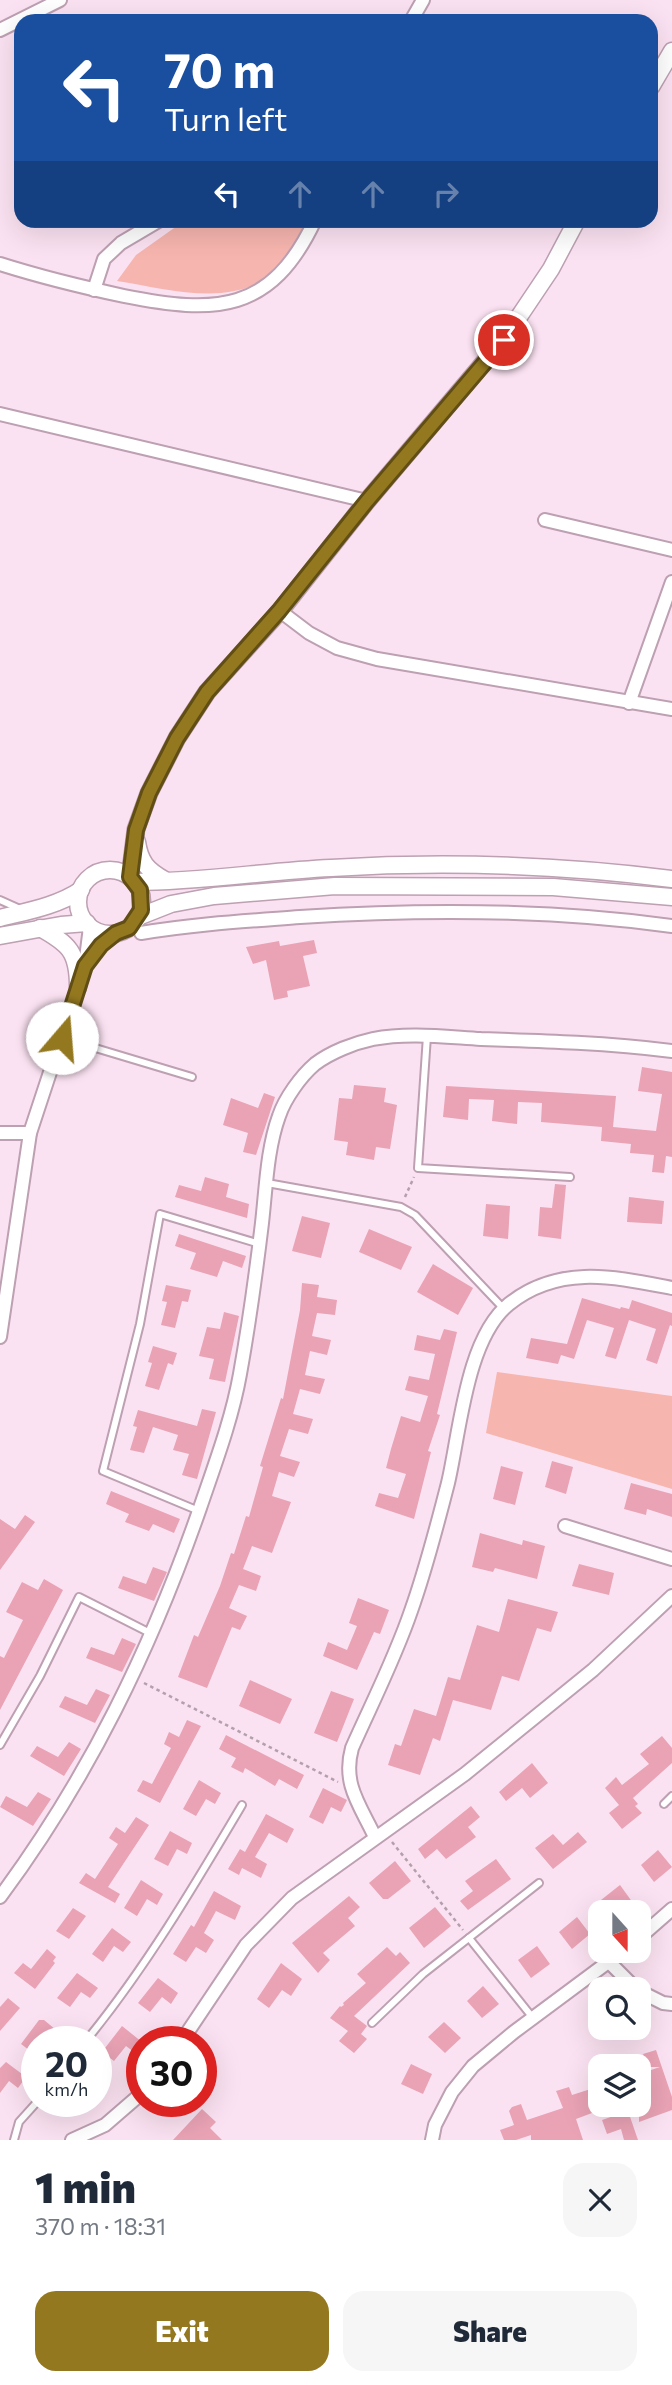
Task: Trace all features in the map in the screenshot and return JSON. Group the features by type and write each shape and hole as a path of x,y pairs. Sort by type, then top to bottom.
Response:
{"street":[{"path":"32,14 60,0"},
{"path":"658,75 672,51"},
{"path":"94,290 104,259 121,243 146,228"},
{"path":"0,264 58,283 185,306 211,306 244,298 269,284 291,261 310,228"},
{"path":"132,879 136,832 149,793 184,727 207,692 279,611 367,501 504,340 551,269 573,228"},
{"path":"0,414 367,501"},
{"path":"545,520 672,550"},
{"path":"629,703 672,582"},
{"path":"279,611 309,633 337,648 377,659 672,709"},
{"path":"116,933 98,931 89,925 78,907 81,890 89,877 104,871 118,860 136,832"},
{"path":"136,832 142,864 149,872 167,882"},
{"path":"132,879 167,882 264,872 400,865 524,867 672,879"},
{"path":"104,871 118,871 132,879 140,890 142,900 139,925"},
{"path":"139,925 171,904 214,895 335,886 553,887 672,897"},
{"path":"0,918 68,898 81,890"},
{"path":"85,966 101,945 116,933 139,925 205,924 394,912 495,912 672,926"},
{"path":"4,937 73,923 89,925"},
{"path":"0,1337 30,1133 85,966 89,925"},
{"path":"40,928 61,940 72,951 78,967 78,986"},
{"path":"0,1897 74,1788 118,1707 152,1633 199,1511 239,1379 253,1304 267,1183 279,1114 295,1088 314,1065 338,1051 374,1039 427,1037 620,1045 672,1051"},
{"path":"0,1133 30,1133"},
{"path":"379,1834 353,1790 347,1766 352,1748 411,1612 436,1533 474,1360 489,1330 504,1309 537,1286 573,1277 611,1276 672,1288"},
{"path":"565,1526 672,1559"},
{"path":"192,2026 233,1964 255,1936 292,1898 465,1774 593,1670 672,1596"},
{"path":"651,1927 672,1909"},
{"path":"432,2140 435,2125 452,2092 473,2066 607,1964"},
{"path":"612,1964 624,1977"},
{"path":"651,1997 672,2004"},
{"path":"72,2140 105,2125 126,2107"}],"lane":[{"path":"0,900 25,911"},
{"path":"427,1037 418,1168 570,1177"},
{"path":"62,1038 192,1077"},
{"path":"267,1183 401,1207 415,1214 504,1309"},
{"path":"199,1511 103,1471 140,1324 160,1214 260,1244"},
{"path":"0,1745 40,1676 79,1597 152,1633"},
{"path":"664,1804 672,1796"},
{"path":"97,2026 188,1895 242,1805"},
{"path":"372,2024 423,1974 539,1883"},
{"path":"469,1938 533,2018"},
{"path":"13,2140 24,2117"}],"path":[{"path":"401,1207 418,1168"},
{"path":"132,1677 353,1790"},
{"path":"379,1834 469,1938"}],"shaded area":[{"path":"174,228 303,228 289,255 273,273 253,285 232,292 186,292 117,281 136,255"},
{"path":"497,1372 672,1396 672,1489 486,1433"}],"building":[{"path":"314,940 317,953 303,956 310,986 287,991 288,997 274,1000 266,960 253,964 246,947 279,941 280,946"},
{"path":"642,1067 672,1072 672,1157 666,1156 664,1173 652,1172 654,1155 630,1153 631,1144 601,1141 602,1127 541,1122 542,1103 518,1102 517,1124 492,1121 494,1100 469,1099 468,1120 443,1117 446,1086 616,1096 613,1127 656,1131 662,1094 638,1091"},
{"path":"354,1085 386,1088 384,1102 397,1105 390,1149 376,1147 374,1160 346,1155 348,1142 334,1140 339,1098 352,1099"},
{"path":"264,1093 275,1097 256,1155 243,1152 248,1133 223,1125 231,1098 258,1108"},
{"path":"205,1177 229,1184 226,1197 249,1204 247,1218 175,1197 179,1185 201,1191"},
{"path":"555,1184 566,1185 561,1239 538,1236 540,1207 552,1208"},
{"path":"629,1197 664,1201 662,1224 627,1222"},
{"path":"486,1204 510,1206 508,1239 483,1236"},
{"path":"302,1216 330,1223 321,1258 292,1251"},
{"path":"369,1229 412,1247 401,1270 359,1252"},
{"path":"179,1234 246,1256 242,1268 223,1261 217,1277 190,1269 196,1253 175,1246"},
{"path":"433,1264 473,1288 458,1315 417,1292"},
{"path":"302,1283 319,1285 317,1297 337,1300 335,1315 317,1313 312,1336 331,1340 327,1355 310,1351 305,1375 325,1379 320,1394 300,1389 293,1414 313,1419 308,1434 289,1429 280,1456 300,1462 294,1477 279,1472 272,1496 291,1502 272,1553 252,1546 243,1569 261,1576 256,1591 239,1585 229,1608 247,1616 240,1630 232,1627 207,1688 178,1677 194,1635 198,1637 220,1586 231,1553 234,1554 246,1516 249,1517 263,1467 260,1466 281,1398 283,1399 300,1310"},
{"path":"166,1285 191,1290 188,1302 182,1301 175,1328 161,1325 167,1302 162,1301"},
{"path":"582,1298 620,1309 629,1309 632,1300 672,1313 672,1326 670,1325 657,1364 646,1360 656,1329 629,1320 616,1359 605,1356 614,1328 587,1320 574,1359 561,1355 558,1364 526,1358 531,1338 567,1344"},
{"path":"224,1312 239,1316 225,1382 209,1379 214,1359 199,1356 207,1327 220,1329"},
{"path":"444,1329 457,1332 414,1519 375,1506 379,1493 398,1498 406,1474 386,1468 391,1449 401,1416 420,1422 428,1396 405,1390 409,1376 429,1380 435,1354 414,1350 417,1335 440,1340"},
{"path":"153,1346 177,1353 173,1365 168,1363 159,1390 145,1386 152,1363 148,1362"},
{"path":"202,1409 216,1412 197,1479 182,1475 189,1454 173,1450 178,1435 153,1427 144,1453 130,1450 137,1427 133,1426 138,1410 197,1426"},
{"path":"552,1461 573,1467 566,1494 545,1487"},
{"path":"501,1466 523,1472 515,1505 493,1499"},
{"path":"631,1483 672,1494 672,1517 647,1509 646,1515 624,1509"},
{"path":"111,1491 180,1519 174,1533 153,1524 149,1531 125,1522 129,1514 106,1504"},
{"path":"25,1515 35,1522 0,1570 0,1519 15,1529"},
{"path":"480,1533 522,1545 523,1540 545,1546 537,1579 495,1568 493,1572 472,1567"},
{"path":"579,1564 614,1573 609,1595 572,1586"},
{"path":"153,1567 167,1572 154,1601 118,1588 123,1576 146,1584"},
{"path":"44,1579 63,1590 0,1710 0,1656 4,1658 23,1620 6,1612 22,1582 38,1590"},
{"path":"358,1598 389,1610 380,1634 374,1632 357,1670 323,1656 328,1642 347,1650 357,1626 349,1623"},
{"path":"508,1599 558,1612 551,1632 537,1628 519,1681 502,1676 491,1710 453,1700 440,1741 433,1738 420,1775 388,1765 395,1744 401,1746 414,1709 436,1716 448,1677 460,1680 477,1625 499,1632"},
{"path":"122,1638 136,1644 122,1672 86,1658 91,1647 114,1655"},
{"path":"250,1680 292,1699 280,1724 239,1706"},
{"path":"96,1689 110,1695 95,1723 59,1707 65,1696 87,1705"},
{"path":"331,1691 354,1699 337,1742 314,1733"},
{"path":"187,1720 201,1726 160,1803 137,1791 143,1780 152,1784 171,1748 164,1744 169,1732 179,1737"},
{"path":"226,1735 304,1775 297,1789 279,1779 275,1786 245,1768 243,1773 231,1767 236,1758 219,1749"},
{"path":"662,1736 672,1748 672,1763 633,1798 638,1804 635,1806 642,1813 622,1829 609,1813 619,1805 605,1788 616,1777 622,1785 649,1764 640,1754"},
{"path":"69,1742 81,1749 64,1776 30,1756 37,1746 58,1757"},
{"path":"532,1763 548,1783 530,1798 522,1788 506,1801 499,1792"},
{"path":"199,1780 221,1793 215,1804 206,1799 196,1816 183,1809"},
{"path":"323,1788 347,1800 341,1812 331,1807 323,1824 309,1817"},
{"path":"38,1792 51,1799 33,1826 0,1807 6,1796 27,1807"},
{"path":"471,1806 480,1817 468,1827 476,1837 446,1859 437,1849 425,1859 418,1849"},
{"path":"266,1814 294,1829 287,1843 269,1833 255,1857 267,1864 261,1878 242,1868 239,1875 228,1869 240,1849 245,1852"},
{"path":"136,1817 149,1825 108,1887 120,1894 115,1903 79,1883 86,1873 95,1879 118,1844 109,1838 116,1827 125,1833"},
{"path":"170,1831 192,1843 187,1854 177,1849 168,1866 154,1859"},
{"path":"578,1832 587,1842 553,1869 535,1848 553,1834 563,1845"},
{"path":"658,1850 672,1867 654,1882 641,1865"},
{"path":"496,1859 511,1879 468,1910 460,1901 473,1891 465,1881"},
{"path":"395,1861 411,1881 388,1899 383,1899 369,1883"},
{"path":"141,1880 163,1894 157,1905 147,1899 137,1916 124,1908"},
{"path":"620,1885 631,1900 601,1900"},
{"path":"214,1891 241,1906 235,1920 216,1911 204,1933 214,1940 206,1953 196,1947 186,1962 173,1954 191,1925 194,1927"},
{"path":"349,1896 360,1907 348,1918 355,1926 323,1953 330,1960 318,1973 292,1943"},
{"path":"435,1907 451,1926 424,1948 409,1928"},
{"path":"73,1908 86,1916 69,1939 56,1931"},
{"path":"577,1917 588,1931 588,1936 572,1949 559,1932"},
{"path":"112,1928 131,1942 123,1952 114,1946 103,1962 92,1954"},
{"path":"537,1946 550,1964 531,1978 518,1960"},
{"path":"387,1947 396,1956 400,1952 410,1963 354,2016 367,2026 361,2034 367,2039 354,2053 339,2041 348,2031 330,2018 366,1983 357,1974"},
{"path":"47,1949 56,1957 53,1961 55,1963 35,1989 14,1973 23,1963 31,1969"},
{"path":"281,1963 302,1979 291,1996 282,1990 269,2008 257,1999"},
{"path":"77,1973 98,1988 90,1998 81,1992 70,2007 57,1998"},
{"path":"158,1978 178,1993 171,2004 162,1997 150,2012 138,2003"},
{"path":"483,1986 499,2004 482,2018 467,2001"},
{"path":"8,1998 20,2008 0,2031 0,2007"},
{"path":"39,2020 44,2020 51,2026 34,2026"},
{"path":"444,2022 461,2038 445,2053 428,2037"},
{"path":"122,2026 126,2029 126,2046 114,2061 112,2060 112,2039"},
{"path":"656,2050 672,2097 672,2110 639,2122 639,2117 651,2117 651,2070 660,2067 651,2067 651,2054 643,2054"},
{"path":"6,2062 21,2073 21,2084 18,2088 9,2081 0,2093 0,2068"},
{"path":"411,2064 432,2074 423,2094 401,2084"},
{"path":"569,2087 572,2095 588,2090 588,2114 576,2119 583,2140 531,2140 531,2135 516,2140 504,2140 500,2130 514,2125 509,2111 512,2107 521,2104 527,2120 563,2108 556,2091"},
{"path":"195,2117 211,2117 216,2122 210,2128 222,2140 173,2140"},
{"path":"630,2117 638,2140 624,2140 621,2129 607,2134 602,2120"}],"route":[{"path":"62,1038 85,966 101,945 116,933 129,928 141,910 140,890 130,877 136,830 149,793 177,738 207,692 279,611 367,501 504,340"}]}
